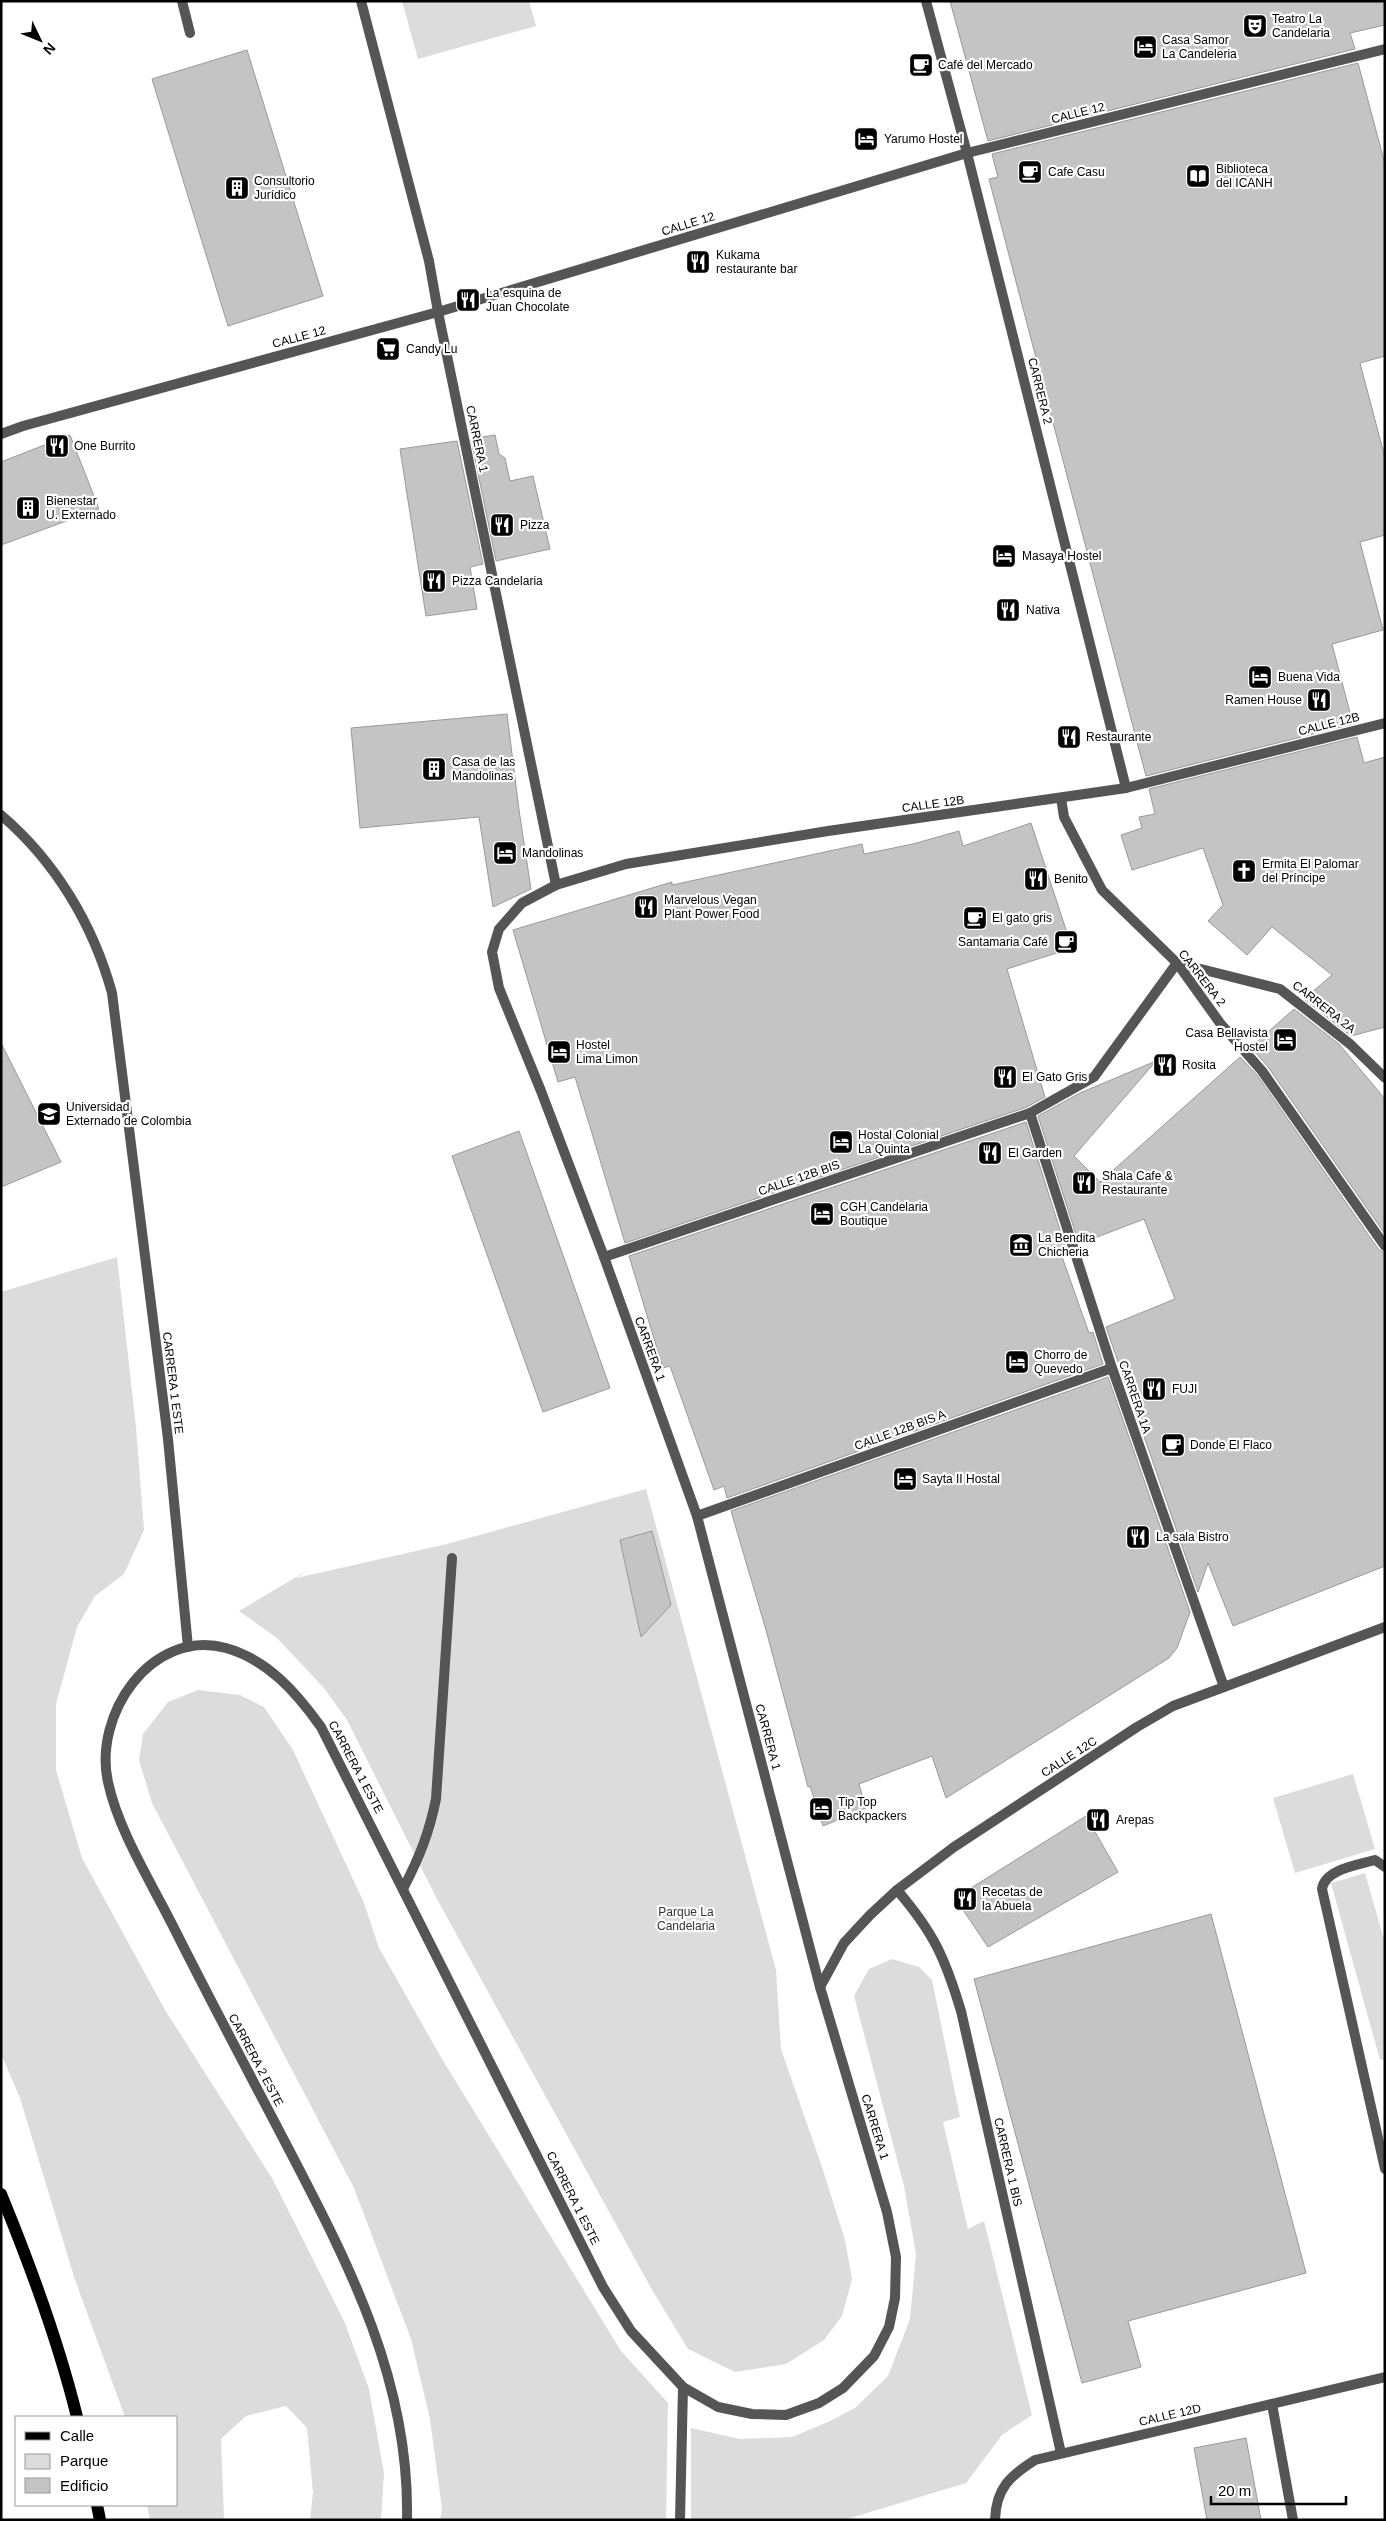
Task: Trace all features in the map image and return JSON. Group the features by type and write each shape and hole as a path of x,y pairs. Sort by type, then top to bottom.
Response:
{"main road":[{"path":"1,2194 29,2262 53,2332 77,2416"},
{"path":"97,2506 100,2520"}],"street":[{"path":"182,1 190,33"},
{"name":"CARRERA 1","path":"361,1 429,261 556,885"},
{"name":"CARRERA 2","path":"926,1 967,154 1126,788"},
{"name":"CALLE 12","path":"1,434 438,312 967,154 1385,49"},
{"name":"CALLE 12B","path":"499,929 522,903 556,885 626,864 687,853 1126,788 1385,723"},
{"name":"CARRERA 2","path":"1061,798 1064,817 1102,890 1177,964 1220,1023 1262,1070 1385,1246"},
{"name":"CARRERA 1 ESTE","path":"1,815 20,830 46,858 75,903 91,933 104,965 112,992 168,1439 188,1647 214,1645 241,1653 265,1666 287,1685 312,1714 333,1746 603,2288 631,2331 683,2387"},
{"name":"CARRERA 1","path":"499,929 492,952 499,988 541,1091 604,1257 697,1516 820,1987 888,2212 896,2257 895,2298 889,2327 874,2356 843,2388 819,2403 786,2415 752,2414 718,2406 683,2387"},
{"name":"CARRERA 2A","path":"1177,964 1280,989 1350,1044 1385,1078"},
{"name":"CALLE 12B BIS","path":"604,1257 1030,1113 1094,1077 1177,964"},
{"name":"CARRERA 1A","path":"1030,1113 1112,1368 1224,1687"},
{"name":"CALLE 12B BIS A","path":"697,1516 1112,1368"},
{"path":"404,1887 425,1846 436,1799 452,1558"},
{"name":"CALLE 12C","path":"820,1987 844,1943 897,1890 954,1847 1143,1723 1173,1706 1385,1627"},
{"name":"CARRERA 2 ESTE","path":"188,1647 164,1655 142,1670 126,1692 112,1721 105,1750 107,1781 116,1808 131,1842 199,1979 318,2206 368,2310 390,2377 402,2440 407,2520"},
{"path":"1385,1867 1375,1860 1330,1874 1323,1882 1322,1889 1385,2169"},
{"name":"CARRERA 1 BIS","path":"897,1890 929,1929 951,1977 961,2011 1061,2453"},
{"name":"CALLE 12D","path":"994,2520 998,2494 1015,2473 1035,2460 1385,2377"},
{"path":"680,2520 683,2387"},
{"path":"1272,2404 1293,2520"}],"green space":[{"path":"402,1 529,1 536,26 418,59"},
{"path":"117,1257 136,1427 144,1530 124,1574 95,1596 77,1627 56,1704 56,1770 82,1858 165,2010 272,2178 345,2323 369,2389 384,2473 381,2520 310,2520 313,2493 307,2428 286,2406 246,2416 221,2439 224,2520 150,2520 147,2506 178,2506 178,2416 125,2416 74,2277 20,2098 1,2054 1,1292"},
{"name":"Parque La Candelaria","path":"646,1489 776,1970 781,2049 845,2240 852,2279 842,2316 824,2340 786,2364 735,2372 688,2349 651,2288 437,1899 347,1720 324,1688 277,1638 239,1611 313,1567 296,1578 447,1544"},
{"path":"198,1690 240,1695 264,1707 293,1750 364,1903 379,1948 442,2059 621,2351 668,2403 666,2520 440,2520 442,2509 430,2419 411,2339 354,2188 152,1803 139,1760 143,1734 168,1702"},
{"path":"1353,1774 1375,1849 1295,1873 1273,1798"},
{"path":"1365,1873 1385,1943 1385,2059 1380,2060 1331,1883"},
{"path":"892,1959 919,1967 932,1980 960,2117 943,2122 968,2229 984,2221 1032,2415 1002,2435 966,2483 844,2520 691,2520 691,2428 740,2439 792,2437 830,2421 855,2408 888,2376 910,2319 916,2254 904,2186 854,1996 869,1969"}],"building":[{"path":"950,1 1385,1 1385,25 1350,33 1355,49 988,141"},
{"name":"Consultorio Jurídico","path":"247,50 323,296 228,326 152,79"},
{"path":"1358,63 1385,164 1385,356 1360,363 1385,458 1385,535 1360,542 1383,630 1332,644 1353,724 1146,776 989,179 998,177 992,154"},
{"path":"70,435 99,509 1,545 1,462"},
{"path":"495,435 499,454 505,458 510,481 533,476 550,549 496,561 471,439"},
{"path":"457,441 483,564 470,567 477,609 426,616 400,449"},
{"name":"Casa de las Mandolinas","path":"507,714 531,889 493,907 479,817 360,828 351,728"},
{"path":"1357,737 1364,763 1385,757 1385,1027 1351,1036 1304,999 1332,975 1272,927 1247,955 1208,921 1223,905 1203,848 1132,870 1121,835 1142,828 1139,817 1155,814 1149,789"},
{"path":"1031,823 1072,948 1007,969 1045,1097 1027,1107 625,1243 575,1077 558,1082 513,930 672,882 672,885 862,844 864,854 913,844 959,831 963,846"},
{"path":"1294,1009 1339,1044 1385,1099 1385,1234 1268,1067 1251,1047"},
{"path":"1,1043 61,1162 1,1187"},
{"path":"1240,1057 1257,1075 1379,1250 1385,1253 1385,1566 1233,1626 1208,1563 1198,1592 1106,1327 1175,1299 1144,1219 1079,1244 1038,1116 1080,1093 1156,1061 1074,1156 1100,1182"},
{"path":"1026,1122 1066,1249 1060,1251 1089,1333 1093,1332 1103,1364 727,1498 724,1486 714,1490 670,1366 663,1368 629,1256"},
{"path":"519,1131 610,1388 543,1412 452,1156"},
{"path":"1108,1377 1190,1612 1177,1648 1169,1658 946,1798 932,1756 859,1784 866,1808 823,1826 810,1786 808,1787 766,1630 731,1511"},
{"path":"652,1531 671,1605 641,1637 620,1540"},
{"path":"1086,1816 1118,1872 988,1947 955,1898"},
{"path":"1211,1914 1306,2273 1128,2321 1141,2367 1082,2383 974,1979"},
{"path":"1246,2438 1261,2520 1207,2520 1194,2448"}],"place":[{"name":"Teatro La Candelaria","path":"1255,26"},
{"name":"Casa Samor La Candeleria","path":"1145,47"},
{"name":"Café del Mercado","path":"921,65"},
{"name":"Yarumo Hostel","path":"866,139"},
{"name":"Cafe Casu","path":"1030,172"},
{"name":"Biblioteca del ICANH","path":"1198,176"},
{"name":"Consultorio Jurídico","path":"237,188"},
{"name":"Kukama restaurante bar","path":"698,262"},
{"name":"La esquina de Juan Chocolate","path":"468,300"},
{"name":"Candy Lu","path":"388,349"},
{"name":"One Burrito","path":"57,446"},
{"name":"Bienestar U. Externado","path":"28,508"},
{"name":"Pizza","path":"502,525"},
{"name":"Masaya Hostel","path":"1004,556"},
{"name":"Pizza Candelaria","path":"434,581"},
{"name":"Nativa","path":"1008,610"},
{"name":"Buena Vida","path":"1260,677"},
{"name":"Ramen House","path":"1319,700"},
{"name":"Restaurante","path":"1069,737"},
{"name":"Casa de las Mandolinas","path":"434,769"},
{"name":"Mandolinas","path":"505,853"},
{"name":"Ermita El Palomar del Príncipe","path":"1244,871"},
{"name":"Benito","path":"1036,879"},
{"name":"Marvelous Vegan Plant Power Food","path":"646,907"},
{"name":"El gato gris","path":"975,918"},
{"name":"Santamaria Café","path":"1066,942"},
{"name":"Casa Bellavista Hostel","path":"1285,1040"},
{"name":"Hostel Lima Limon","path":"559,1052"},
{"name":"Rosita","path":"1165,1065"},
{"name":"El Gato Gris","path":"1005,1077"},
{"name":"Universidad Externado de Colombia","path":"49,1114"},
{"name":"Hostal Colonial La Quinta","path":"841,1142"},
{"name":"El Garden","path":"990,1153"},
{"name":"Shala Cafe & Restaurante","path":"1084,1183"},
{"name":"CGH Candelaria Boutique","path":"822,1214"},
{"name":"La Bendita Chicheria","path":"1021,1245"},
{"name":"Chorro de Quevedo","path":"1017,1362"},
{"name":"FUJI","path":"1154,1389"},
{"name":"Donde El Flaco","path":"1173,1445"},
{"name":"Sayta II Hostal","path":"905,1479"},
{"name":"La sala Bistro","path":"1138,1537"},
{"name":"Tip Top Backpackers","path":"821,1809"},
{"name":"Arepas","path":"1098,1820"},
{"name":"Recetas de la Abuela","path":"965,1899"}]}
